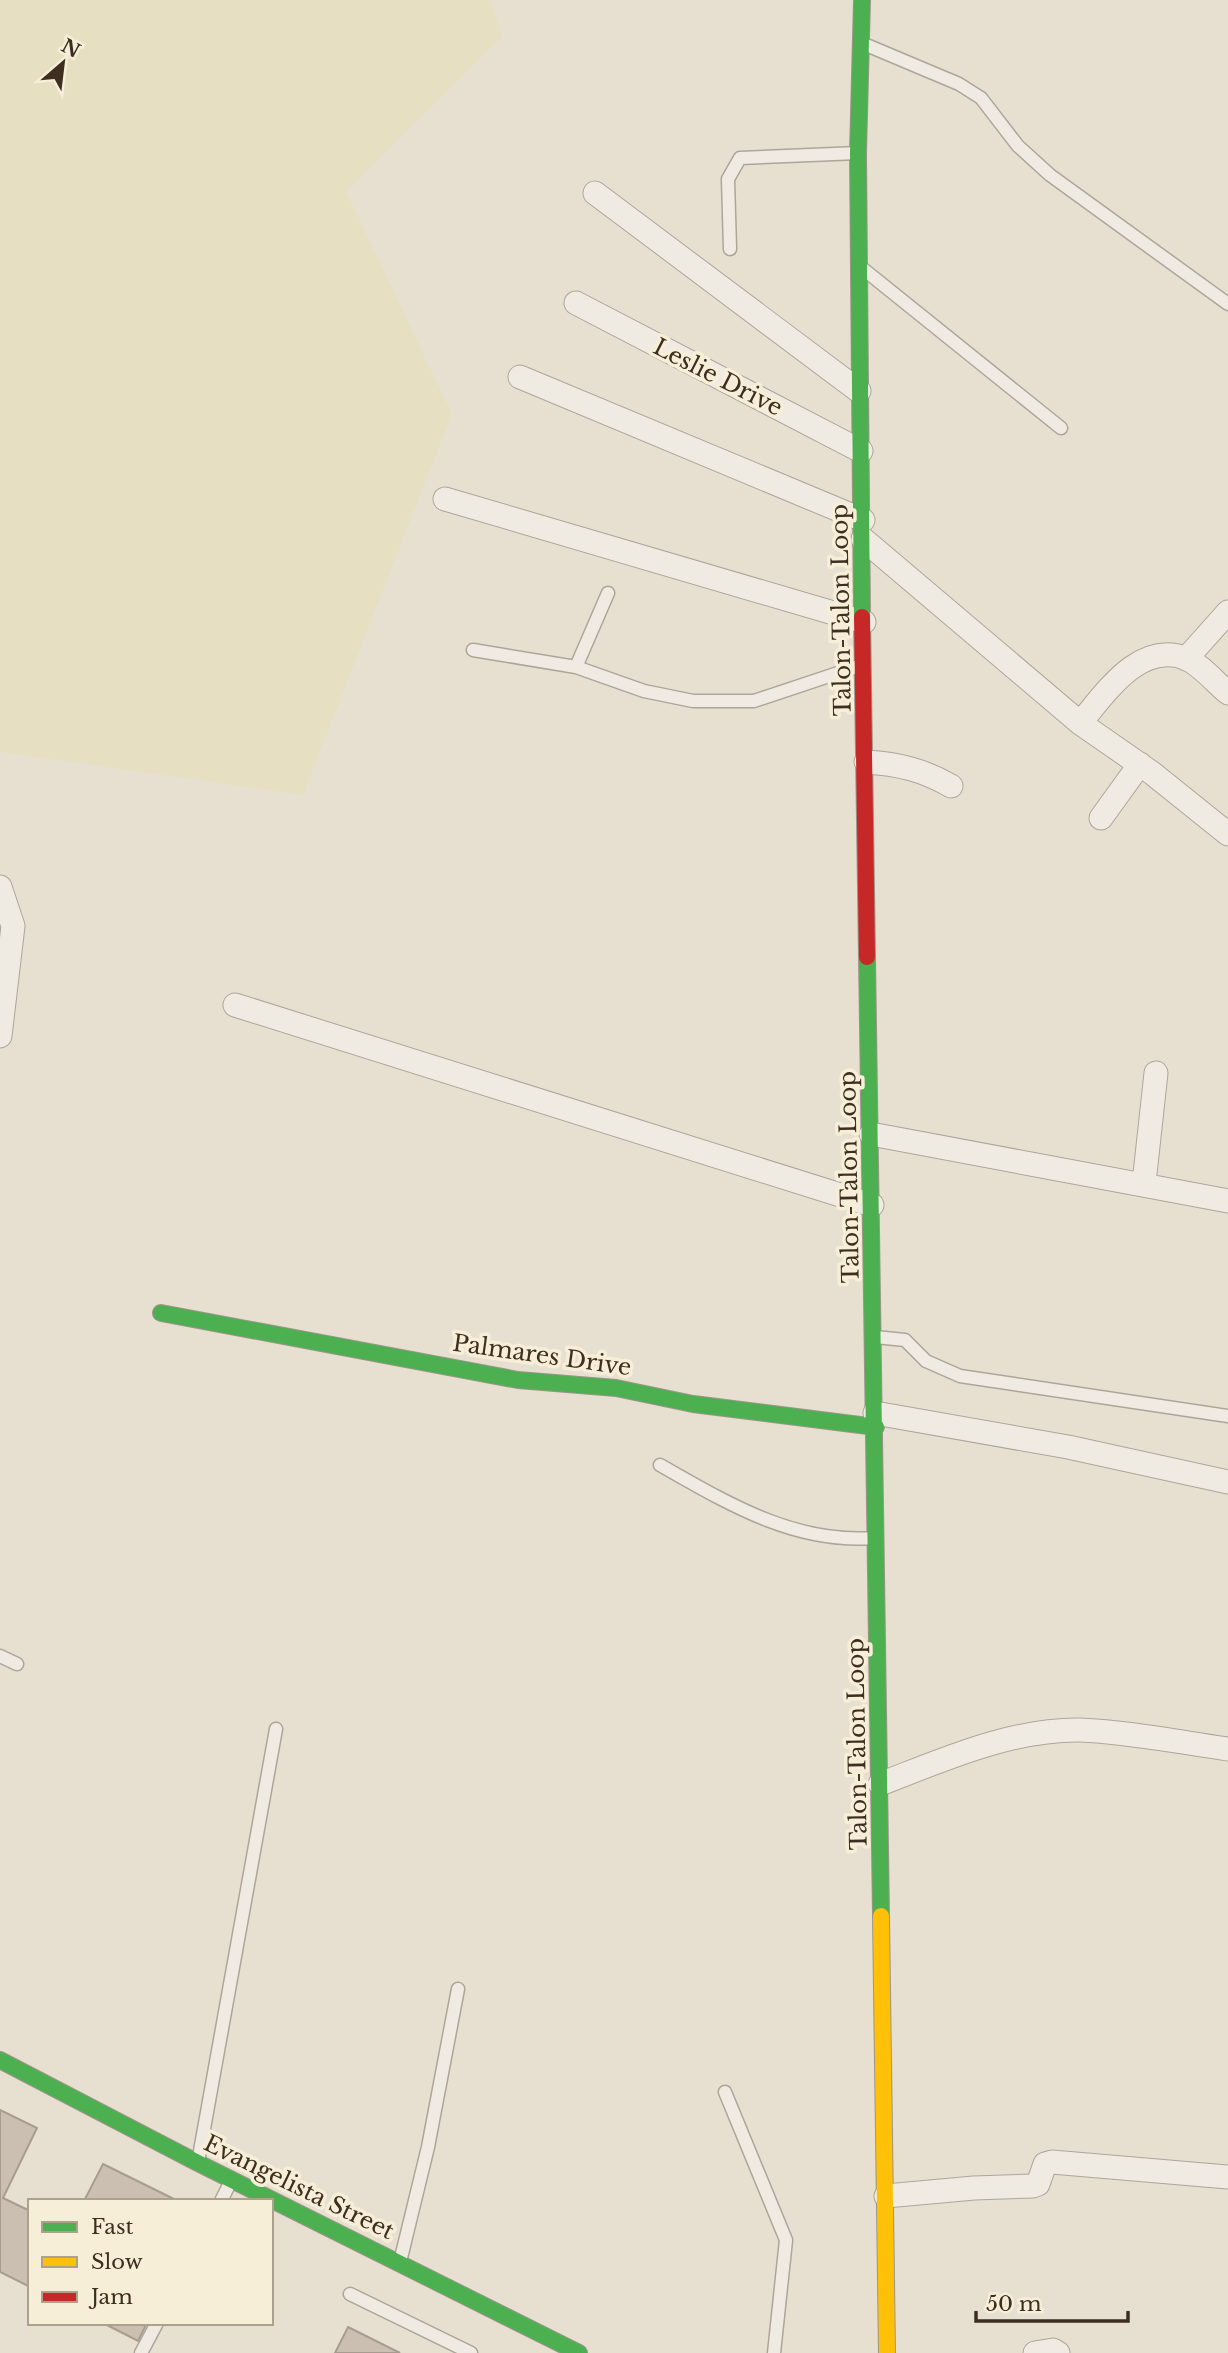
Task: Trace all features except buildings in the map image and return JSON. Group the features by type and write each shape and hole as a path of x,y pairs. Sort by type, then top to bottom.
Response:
{"street":[{"name":"Talon-Talon Loop","path":"862,0 858,153 859,391 878,1538 887,2353"},
{"path":"595,193 859,391"},
{"name":"Leslie Drive","path":"576,303 861,451"},
{"path":"520,377 863,530 1080,723 1139,764 1228,834"},
{"path":"445,499 864,622"},
{"path":"1186,659 1228,612"},
{"path":"1080,723 1126,671 1164,656 1186,659 1228,693"},
{"path":"866,761 900,764 927,772 951,786"},
{"path":"1101,818 1139,764"},
{"path":"0,887 13,926 0,1036"},
{"path":"235,1005 872,1205"},
{"path":"1144,1183 1156,1073"},
{"path":"871,1134 1144,1183 1228,1201"},
{"name":"Palmares Drive","path":"161,1313 518,1380 616,1388 693,1404 875,1420"},
{"path":"875,1420 1068,1447 1228,1482"},
{"path":"880,1784 986,1746 1028,1735 1079,1730 1228,1749"},
{"name":"Evangelista Street","path":"0,2060 272,2199"},
{"path":"886,2196 1033,2186 1038,2184 1045,2164 1052,2162 1228,2177"},
{"name":"Evangelista Street","path":"273,2199 579,2353"},
{"path":"1035,2353 1053,2350 1058,2353"}],"lane":[{"path":"861,43 951,80 981,98 1018,146 1050,175 1228,303"},
{"path":"730,249 728,179 740,158 858,153"},
{"path":"860,267 1061,428"},
{"path":"576,667 608,593"},
{"path":"473,650 576,667 643,691 694,701 754,701 864,665"},
{"path":"874,1337 905,1340 926,1362 960,1376 1228,1416"},
{"path":"660,1465 718,1499 792,1530 822,1537 878,1538"},
{"path":"0,1656 17,1664"},
{"path":"198,2163 276,1729"},
{"path":"400,2262 428,2147 458,1989"},
{"path":"725,2092 786,2240 774,2353"},
{"path":"222,2199 232,2179"},
{"path":"350,2294 471,2353"},
{"path":"141,2353 156,2325"}],"shaded area":[{"path":"0,0 491,0 502,37 346,191 452,414 303,795 0,752"}],"traffic: fast":[{"path":"862,0 858,153 862,617"},
{"path":"867,957 881,1916"},
{"path":"161,1313 518,1380 616,1388 693,1404 876,1427"},
{"path":"0,2060 270,2199"},
{"path":"273,2200 579,2353"}],"traffic: slow":[{"path":"881,1916 887,2353"}],"traffic: jam":[{"path":"862,617 867,957"}]}
